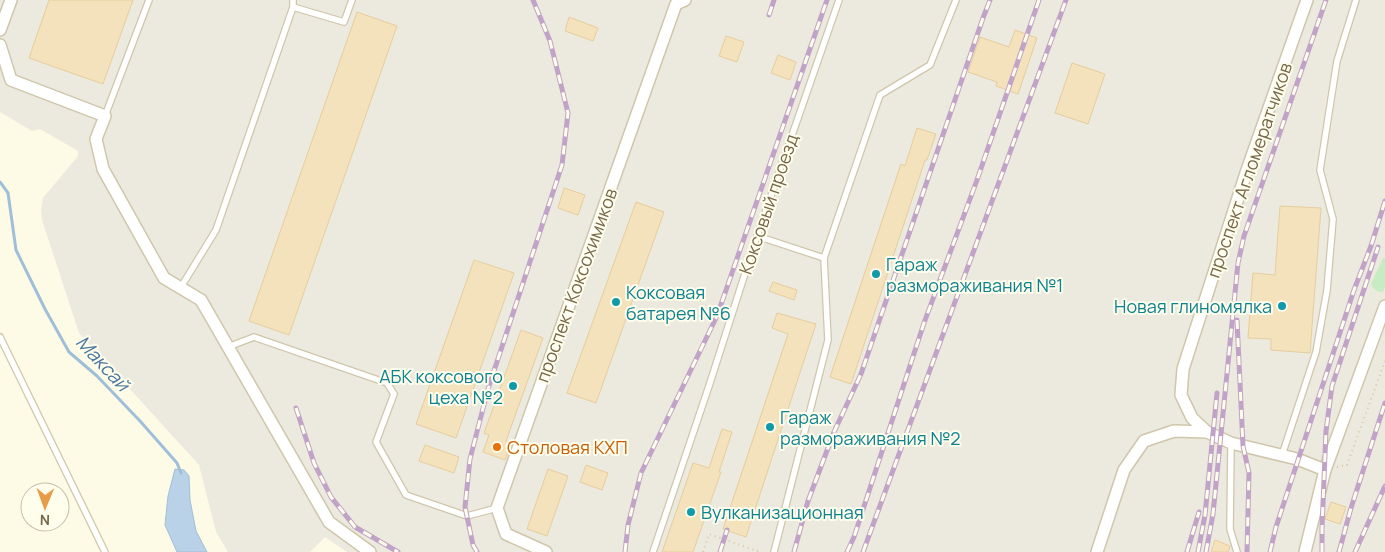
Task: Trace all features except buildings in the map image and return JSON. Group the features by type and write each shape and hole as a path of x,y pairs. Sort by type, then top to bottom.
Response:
{"street":[{"path":"0,30 11,0"},
{"name":"проспект Коксохимиков","path":"497,508 676,4 685,0"},
{"name":"проспект Агломератчиков","path":"1207,432 1192,418 1181,395 1183,369 1247,170 1307,0"},
{"path":"0,45 5,80 104,116 96,139 103,169 164,278 201,300 329,522 370,552"},
{"path":"1305,552 1325,470 1385,306"},
{"path":"1097,552 1124,470 1144,440 1174,431 1207,432 1231,443 1282,455 1325,470"},
{"path":"497,508 506,534 546,552"}],"lane":[{"path":"104,116 149,0"},
{"path":"181,287 216,230 293,7 292,0"},
{"path":"293,7 344,22 352,0"},
{"name":"Коксовый проезд","path":"653,552 709,386 756,236 839,0"},
{"path":"774,552 828,340 824,258 880,95 930,65 956,0"},
{"path":"1282,455 1316,352 1327,290 1333,219 1320,170 1337,61 1356,0"},
{"path":"756,236 824,258"},
{"path":"0,337 105,552"},
{"path":"228,347 254,337 387,383 394,394 376,442 406,495 467,516 497,508"},
{"path":"1231,443 1230,529 1237,552"}],"path":[{"path":"1325,470 1346,465 1385,361"},
{"path":"703,552 709,534 760,552"}],"shaded area":[{"path":"0,0 1385,0 1385,552 347,552 325,537 310,552 228,552 216,532 199,465 79,333 42,220 41,210 43,198 78,156 78,151 40,129 32,131 0,112"}],"green space":[{"path":"1383,258 1385,258 1385,287 1383,292 1379,292 1371,284"}],"water":[{"path":"175,469 184,470 189,476 190,500 196,531 207,552 177,552 165,525 168,496"}],"waterway":[{"name":"Максай","path":"0,182 8,193 16,250 69,352 97,376 140,421 177,463 181,473"}],"railway":[{"path":"477,552 473,545 465,507 470,459 488,389 562,165 568,113 550,41 533,0"},
{"path":"769,15 774,0"},
{"path":"625,552 628,525 641,473 717,316 827,0"},
{"path":"794,552 808,501 834,432 861,374 990,0"},
{"path":"847,552 854,537 924,323 977,180 1039,0"},
{"path":"863,552 1066,0"},
{"path":"1206,552 1213,514 1238,263 1244,236 1326,0"},
{"path":"1270,552 1276,527 1385,201"},
{"path":"1322,552 1326,431 1332,386 1378,247"},
{"path":"1237,320 1243,446 1249,473 1247,552"},
{"path":"1198,552 1205,515 1217,393"},
{"path":"1339,552 1351,508 1385,403"},
{"path":"296,408 314,463 331,497 355,527 398,552"},
{"path":"1355,552 1385,486"},
{"path":"1187,552 1199,512"},
{"path":"720,552 727,530"}],"place":[{"name":"Гараж размораживания №1","path":"876,274"},
{"name":"Коксовая батарея №6","path":"616,302"},
{"name":"Новая глиномялка","path":"1282,306"},
{"name":"АБК коксового цеха №2","path":"513,386"},
{"name":"Гараж размораживания №2","path":"770,427"},
{"name":"Столовая КХП","path":"497,447"},
{"name":"Вулканизационная","path":"691,512"}]}
